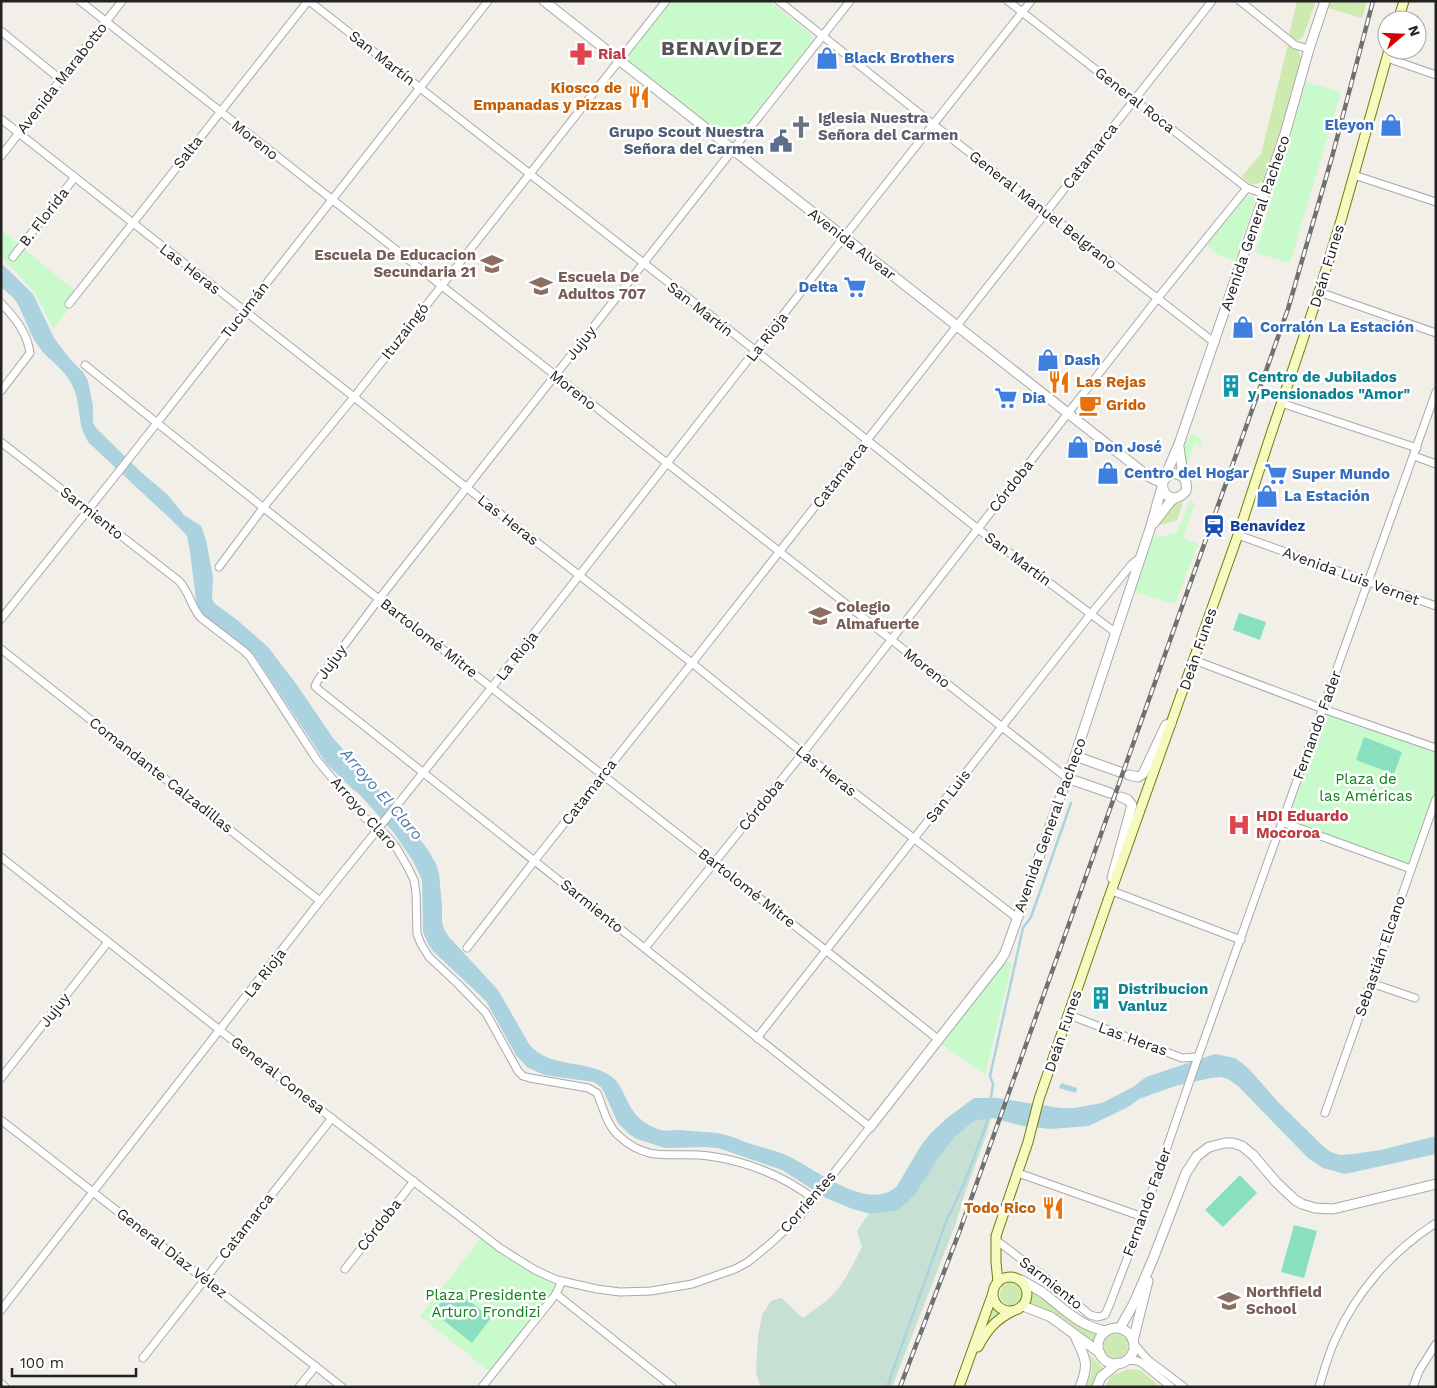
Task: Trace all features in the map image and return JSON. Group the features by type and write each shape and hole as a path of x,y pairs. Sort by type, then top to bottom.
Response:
{"main road":[{"name":"Deán Funes","path":"996,1286 996,1242 998,1228 1031,1133 1038,1099 1238,535 1319,292 1386,60"},
{"path":"966,1370 991,1327 1001,1317 1020,1308 1026,1300 1027,1290 1018,1279 1007,1272 1001,1265 996,1242"},
{"path":"959,1387 996,1286 1003,1278 1018,1279"},
{"path":"996,1286 994,1295 998,1305 1006,1310 1020,1308"}],"street":[{"name":"Moreno","path":"80,1 1067,778"},
{"name":"Avenida Marabotto","path":"1,156 122,1"},
{"name":"San Martín","path":"308,1 978,528 1116,633"},
{"name":"Salta","path":"69,304 308,1"},
{"name":"Tucumán","path":"1,619 488,1"},
{"name":"Avenida Alvear","path":"544,1 1068,414 1149,477 1163,483"},
{"name":"Ituzaingó","path":"219,566 666,1"},
{"name":"General Manuel Belgrano","path":"779,1 1214,343"},
{"name":"Jujuy","path":"315,686 379,599 850,1"},
{"name":"General Roca","path":"1008,1 1247,188 1264,194"},
{"name":"La Rioja","path":"1,1310 320,901 492,687 1031,1"},
{"name":"Catamarca","path":"468,948 535,860 868,440 1212,1"},
{"path":"1240,1 1296,45 1309,49"},
{"name":"Avenida General Pacheco","path":"870,1127 1005,953 1075,756 1141,557 1163,483 1179,444 1285,134 1325,1"},
{"path":"1,31 60,79"},
{"path":"1402,60 1436,75"},
{"name":"Las Heras","path":"1,119 467,488 1017,918"},
{"path":"1354,175 1436,202"},
{"name":"B. Florida","path":"13,257 75,177"},
{"name":"Córdoba","path":"645,948 803,752 1247,188"},
{"path":"1319,292 1436,333"},
{"path":"1,303 22,328 27,338 30,353 1,391"},
{"name":"Bartolomé Mitre","path":"85,365 263,508 939,1040"},
{"name":"Fernando Fader","path":"1107,1311 1143,1217 1198,1057 1436,392"},
{"path":"1282,403 1416,448"},
{"name":"Sarmiento","path":"1,442 183,586"},
{"name":"Avenida General Pacheco","path":"1179,444 1183,476"},
{"path":"1414,456 1436,464"},
{"path":"1150,529 1175,498 1181,496 1186,491 1186,483 1183,476 1175,473 1167,476 1163,483 1165,494 1175,498"},
{"name":"Avenida Luis Vernet","path":"1238,535 1436,606"},
{"name":"San Luis","path":"757,1038 1090,615 1132,564 1141,557"},
{"name":"Arroyo Claro","path":"183,586 195,612 250,657 317,760 365,818 380,827 396,847 414,880 418,934 421,944 430,957 486,1013 514,1065 523,1076 593,1090 597,1093 614,1131 636,1149 657,1155 706,1155 727,1160 768,1172 815,1197"},
{"name":"Comandante Calzadillas","path":"1,648 320,901"},
{"path":"1194,660 1323,709 1436,748"},
{"name":"Sarmiento","path":"315,686 423,774 535,860 870,1127"},
{"path":"1129,776 1138,777 1143,774 1165,727 1168,724 1172,724"},
{"path":"1075,756 1120,772"},
{"path":"1067,778 1110,793"},
{"path":"1121,797 1128,800 1132,805 1111,881 1112,891 1241,940"},
{"name":"Sebastián Elcano","path":"1325,1113 1436,799"},
{"path":"1282,822 1411,869"},
{"name":"General Conesa","path":"1,857 500,1248 535,1270 562,1281"},
{"name":"Jujuy","path":"1,1078 108,942"},
{"path":"1371,984 1415,998"},
{"name":"Las Heras","path":"1069,1015 1182,1058 1198,1057"},
{"name":"Catamarca","path":"143,1358 332,1118"},
{"name":"General Díaz Vélez","path":"1,1120 342,1387"},
{"name":"Corrientes","path":"562,1281 597,1289 636,1292 679,1288 735,1269 748,1262 788,1228 870,1127"},
{"path":"1120,1328 1134,1303 1153,1259 1189,1168 1202,1151 1225,1143 1242,1146 1253,1155 1276,1182 1295,1200 1315,1208 1333,1209 1436,1184"},
{"path":"1018,1173 1143,1217"},
{"name":"Córdoba","path":"345,1269 414,1181"},
{"path":"1319,1387 1334,1340 1363,1290 1385,1264 1420,1233 1436,1223"},
{"name":"Sarmiento","path":"996,1242 1046,1278 1090,1315 1098,1317 1107,1311"},
{"path":"1097,1387 1101,1378 1132,1353 1153,1259"},
{"path":"1018,1279 1041,1292 1091,1328 1106,1331 1120,1328 1128,1333 1147,1360 1184,1387"},
{"path":"482,1387 556,1294 562,1281"},
{"path":"556,1294 673,1387"},
{"path":"1020,1308 1051,1318 1073,1332 1109,1362 1138,1362 1143,1364 1171,1387"},
{"path":"1100,1353 1099,1341 1106,1331"},
{"path":"1073,1332 1086,1363 1085,1374 1080,1387"},
{"path":"1413,1387 1419,1371 1436,1344"},
{"path":"299,1387 316,1366"},
{"path":"1,1384 6,1387"}],"green space":[{"path":"671,1 770,1 811,34 813,39 811,43 734,141 727,140 628,62 628,55"},
{"path":"1297,1 1316,1 1303,37 1295,41 1289,35"},
{"path":"1330,1 1367,1 1362,18 1328,8"},
{"path":"1288,44 1299,52 1301,58 1282,126 1263,181 1251,184 1242,176 1261,154"},
{"path":"1306,82 1341,92 1290,263 1256,253"},
{"path":"1247,194 1256,199 1235,261 1218,255 1207,245"},
{"path":"1,230 80,295 53,329 35,293 7,262 1,258"},
{"path":"1193,434 1202,442 1200,448 1195,441 1187,465 1190,474 1188,479 1183,455 1185,443"},
{"path":"1190,501 1195,503 1183,538 1198,544 1175,604 1134,592 1153,537 1177,532"},
{"path":"1183,503 1177,520 1161,525 1158,524 1171,505"},
{"path":"1239,613 1266,622 1260,640 1233,630"},
{"name":"Plaza de las Américas","path":"1329,714 1436,752 1436,790 1411,861 1406,863 1292,822 1289,817 1323,718"},
{"path":"1364,737 1402,752 1394,774 1356,760"},
{"path":"1006,960 1012,964 985,1075 942,1044"},
{"path":"991,1118 956,1223 892,1387 761,1387 756,1374 758,1337 762,1315 771,1301 781,1298 803,1318 826,1301 842,1283 862,1247 857,1231 867,1216 895,1211 902,1207 914,1196 940,1154 955,1137 974,1121"},
{"path":"1240,1175 1257,1193 1223,1227 1205,1210"},
{"path":"1294,1225 1317,1231 1304,1278 1281,1272"},
{"name":"Plaza Presidente Arturo Frondizi","path":"481,1238 533,1273 555,1285 555,1289 490,1372 420,1316"},
{"path":"1012,1282 1020,1286 1024,1294 1020,1302 1012,1306 1004,1302 1000,1294 1004,1286"},
{"path":"453,1288 491,1318 472,1343 433,1312"},
{"path":"1034,1293 1068,1318 1098,1334 1094,1343 1061,1317 1029,1304"},
{"path":"992,1304 1003,1312 983,1332"},
{"path":"1116,1334 1121,1335 1127,1341 1127,1351 1121,1357 1116,1358 1111,1357 1105,1351 1104,1346 1105,1341 1111,1335"},
{"path":"1089,1354 1105,1370 1096,1378 1092,1387 1086,1387 1092,1370"},
{"path":"1129,1369 1140,1370 1161,1387 1105,1387 1111,1376"}],"water":[{"path":"722,42 727,44 729,49 727,54 722,56 717,54 715,49 717,44"},
{"name":"Arroyo El Claro","path":"1,263 33,294 54,338 83,372 88,381 93,406 93,423 97,429 142,473 168,495 184,515 201,526 206,540 213,577 212,598 214,603 268,647 297,685 333,738 403,817 428,850 439,873 444,929 449,937 498,990 529,1044 547,1057 591,1067 612,1077 618,1084 632,1110 645,1123 660,1130 718,1133 730,1136 776,1151 843,1186 872,1195 885,1193 897,1186 930,1134 947,1118 974,1098 998,1098 1060,1108 1074,1108 1102,1103 1133,1087 1146,1077 1215,1054 1235,1058 1242,1063 1279,1103 1331,1152 1340,1155 1381,1150 1436,1136 1436,1154 1345,1174 1323,1168 1308,1158 1238,1086 1228,1079 1221,1077 1175,1086 1139,1099 1128,1107 1089,1126 1050,1129 1023,1126 993,1118 974,1121 955,1137 941,1154 914,1196 902,1207 895,1211 870,1214 826,1198 782,1170 718,1148 665,1148 637,1139 618,1123 602,1088 594,1082 544,1075 527,1067 516,1055 486,1001 433,951 423,932 422,880 413,861 394,833 360,795 326,763 252,652 201,614 197,608 187,536 89,443 85,437 76,396 71,383 38,346 16,301 1,287"},
{"path":"1061,1083 1077,1088 1076,1093 1059,1088"}],"waterway":[{"path":"991,1098 993,1084 990,1076 1023,928 1031,917 1071,803"},
{"path":"887,1387 947,1219 964,1182 988,1119"}],"railway":[{"path":"900,1387 960,1230 1288,309 1332,157 1373,1"}],"place":[{"name":"Rial","path":"581,54"},
{"name":"Black Brothers","path":"827,58"},
{"name":"Kiosco de Empanadas y Pizzas","path":"639,97"},
{"name":"Eleyon","path":"1391,125"},
{"name":"Iglesia Nuestra Señora del Carmen","path":"801,127"},
{"name":"Grupo Scout Nuestra Señora del Carmen","path":"781,141"},
{"name":"Escuela De Educacion Secundaria 21","path":"492,264"},
{"name":"Escuela De Adultos 707","path":"541,286"},
{"name":"Delta","path":"855,287"},
{"name":"Corralón La Estación","path":"1243,327"},
{"name":"Dash","path":"1048,360"},
{"name":"Las Rejas","path":"1059,382"},
{"name":"Centro de Jubilados y Pensionados \"Amor\"","path":"1231,386"},
{"name":"Dia","path":"1006,398"},
{"name":"Grido","path":"1090,405"},
{"name":"Don José","path":"1078,447"},
{"name":"Centro del Hogar","path":"1108,473"},
{"name":"Super Mundo","path":"1276,474"},
{"name":"La Estación","path":"1267,496"},
{"name":"Benavídez","path":"1214,526"},
{"name":"Colegio Almafuerte","path":"820,616"},
{"name":"HDI Eduardo Mocoroa","path":"1239,825"},
{"name":"Distribucion Vanluz","path":"1101,998"},
{"name":"Todo Rico","path":"1053,1208"},
{"name":"Northfield School","path":"1229,1301"}],"district":[{"name":"BENAVÍDEZ","path":"722,48"}]}
